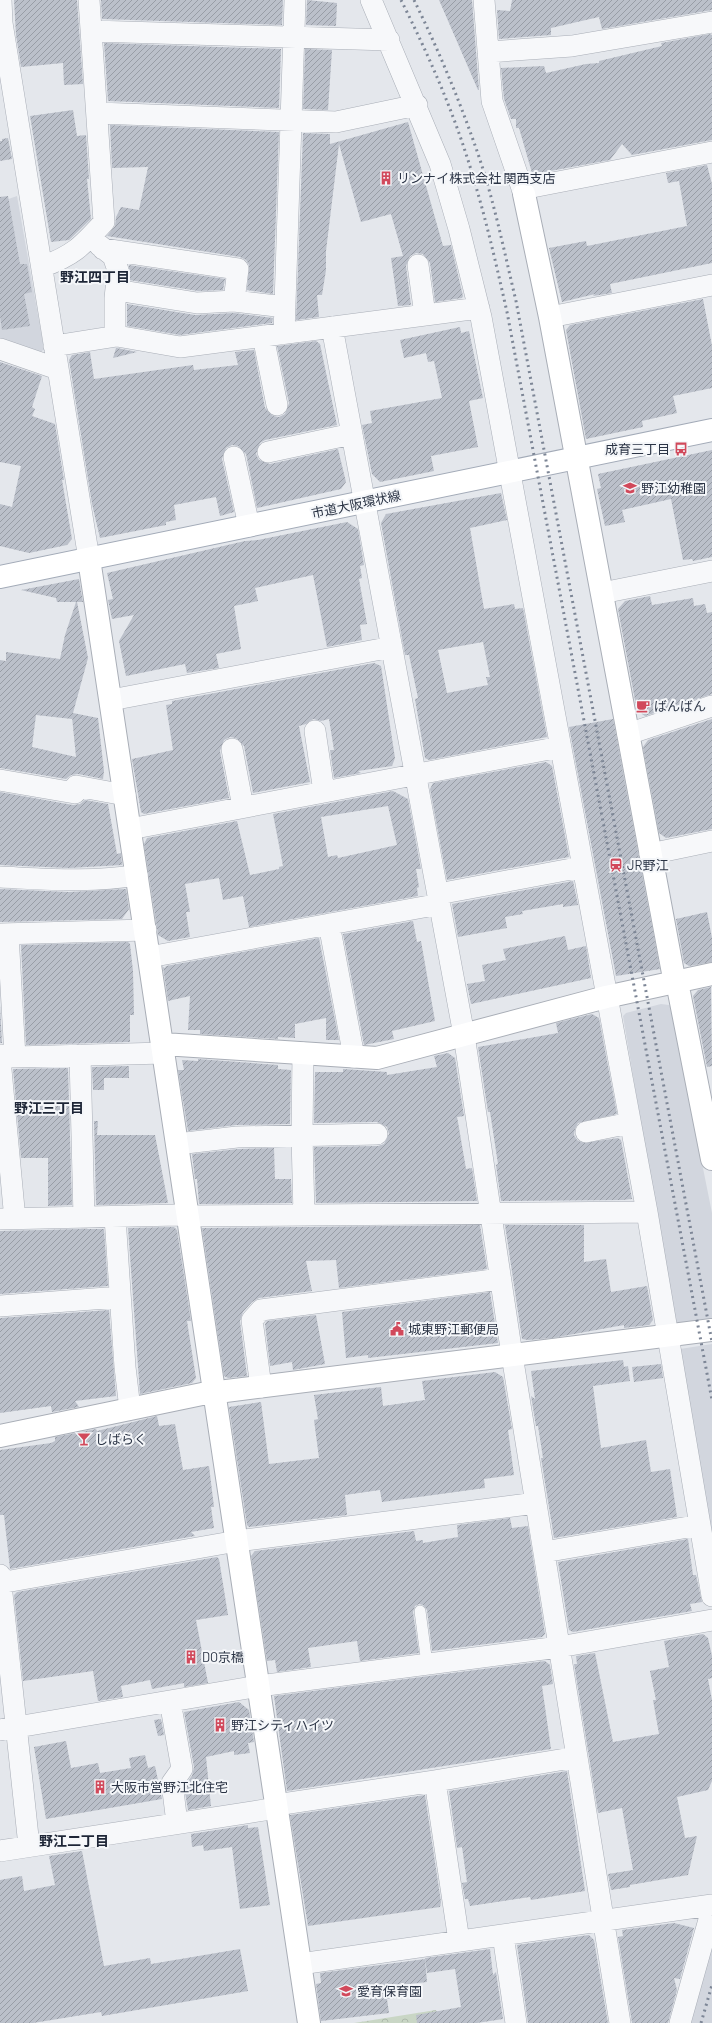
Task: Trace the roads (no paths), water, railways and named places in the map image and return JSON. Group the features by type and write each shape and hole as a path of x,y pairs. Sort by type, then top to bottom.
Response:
{"street":[{"path":"1,0 2,23 126,795 309,2023"},
{"path":"89,0 98,113 104,222 95,245"},
{"path":"284,334 295,0"},
{"path":"371,0 417,105 440,164 479,308 647,1212 712,1596"},
{"path":"484,0 492,102 523,191 550,317 650,854 712,1160"},
{"path":"488,52 572,46 712,22"},
{"path":"92,31 389,40"},
{"path":"98,113 336,122 417,105"},
{"path":"523,191 712,152"},
{"path":"42,267 95,245 238,269 234,301"},
{"path":"95,245 113,256 118,270 115,336"},
{"path":"418,265 425,315"},
{"path":"550,317 712,285"},
{"path":"116,290 197,303 234,301 285,307"},
{"path":"54,346 115,336 180,347 479,308"},
{"path":"332,327 464,1034 489,1215 620,2023"},
{"path":"263,336 277,405"},
{"path":"0,349 58,370"},
{"name":"市道大阪環状線","path":"0,577 712,430"},
{"path":"268,452 352,434"},
{"path":"234,457 249,526"},
{"path":"602,593 712,572"},
{"path":"111,700 392,647"},
{"path":"628,734 712,706"},
{"path":"315,731 324,792"},
{"path":"130,828 560,747"},
{"path":"232,749 243,807"},
{"path":"0,780 75,793 76,786 126,795"},
{"path":"650,854 712,841"},
{"path":"149,957 329,924 582,867"},
{"path":"0,877 60,880 121,878 137,875"},
{"path":"329,924 354,1057"},
{"path":"7,1219 14,1209 5,1057 6,1002 4,934 146,930"},
{"path":"5,1057 80,1055 163,1049 303,1053 377,1058 606,997 712,974"},
{"path":"303,1053 302,1135 304,1216"},
{"path":"80,1055 84,1218"},
{"path":"586,1132 630,1123"},
{"path":"177,1144 237,1137 377,1134"},
{"path":"7,1219 178,1215 489,1215 647,1212"},
{"path":"115,1217 120,1297 130,1409"},
{"path":"260,1387 252,1320 261,1310 500,1279"},
{"path":"0,1306 120,1297"},
{"path":"0,1436 215,1393 712,1330"},
{"path":"29,1846 8,1728 0,1581 237,1541 536,1503"},
{"path":"544,1552 700,1525"},
{"path":"8,1728 258,1686 559,1646 712,1620"},
{"path":"170,1701 182,1769 172,1784 178,1823"},
{"path":"0,1851 577,1757"},
{"path":"435,1781 459,1941"},
{"path":"300,1964 712,1905"},
{"path":"680,2023 712,1909"},
{"path":"503,1935 516,2023"}],"lane":[{"path":"420,1611 427,1664"}],"railway":[{"path":"401,0 432,66 459,133 492,246 507,312 712,1400"},
{"path":"414,0 448,74 477,151 494,207 516,301 712,1342"},
{"path":"701,2023 712,1985"}],"place":[{"name":"リンナイ株式会社 関西支店","path":"386,178"},
{"name":"成育三丁目","path":"681,449"},
{"name":"野江幼稚園","path":"630,488"},
{"name":"ばんばん","path":"643,706"},
{"name":"JR野江","path":"616,865"},
{"name":"城東野江郵便局","path":"397,1329"},
{"name":"しばらく","path":"84,1439"},
{"name":"DO京橋","path":"191,1657"},
{"name":"野江シティハイツ","path":"220,1725"},
{"name":"大阪市営野江北住宅","path":"100,1787"},
{"name":"愛育保育園","path":"346,1991"}],"district":[{"name":"野江四丁目","path":"95,277"},
{"name":"野江三丁目","path":"49,1108"},
{"name":"野江二丁目","path":"74,1841"}]}
